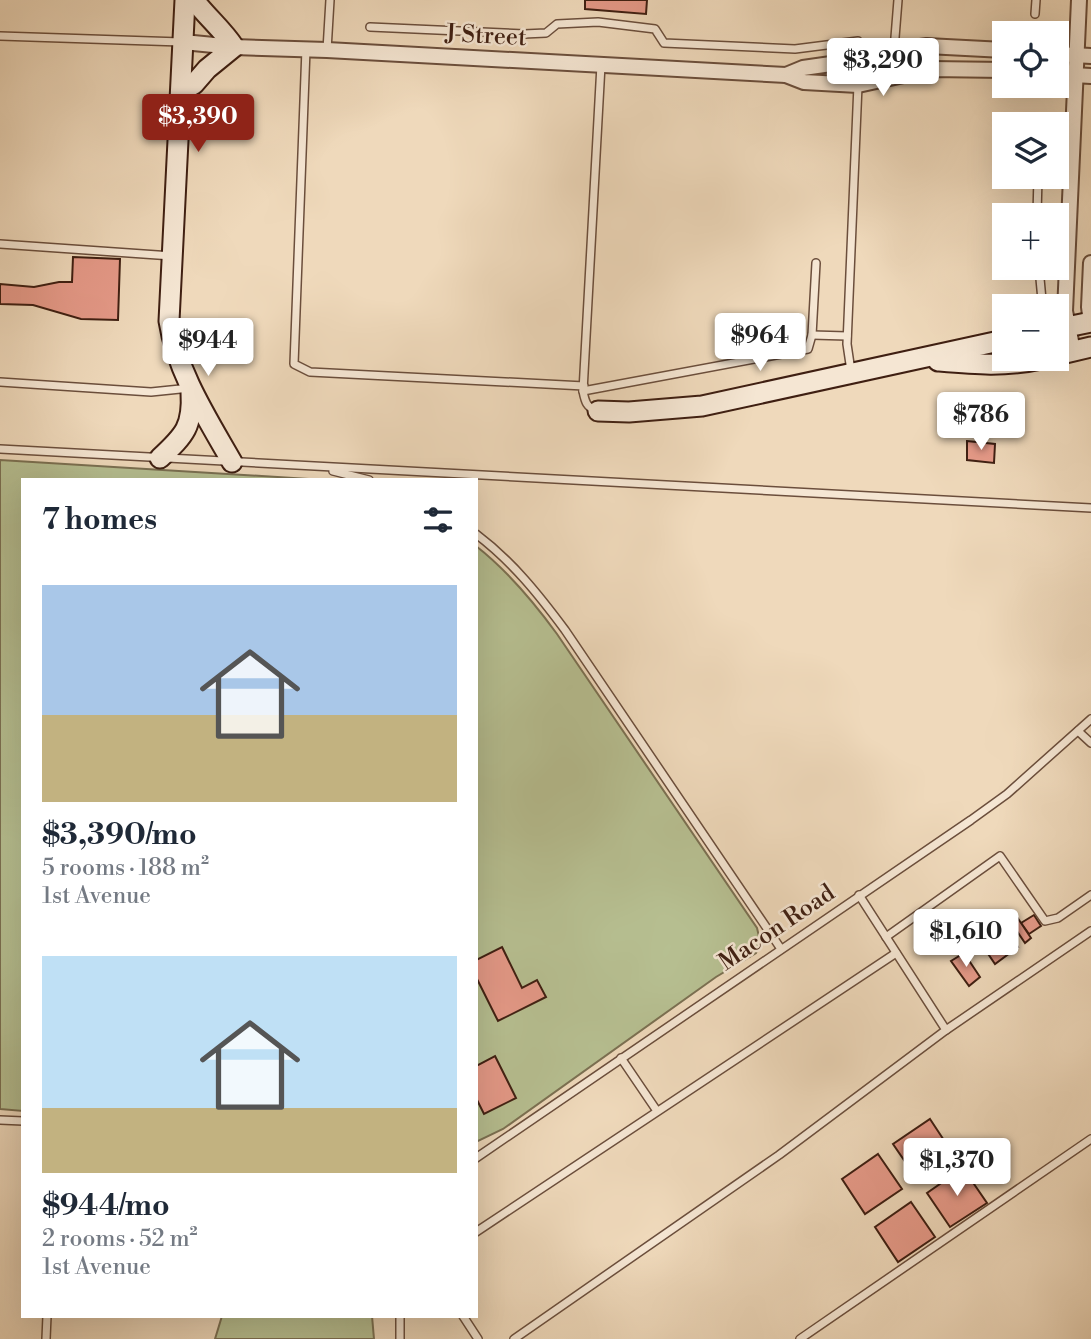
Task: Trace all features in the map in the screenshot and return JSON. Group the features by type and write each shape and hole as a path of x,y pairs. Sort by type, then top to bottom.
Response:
{"street":[{"path":"185,0 169,321 172,341 191,387 232,462"},
{"path":"182,91 194,84 207,69 234,47 225,33 207,18 194,0"},
{"path":"1066,294 1075,75 1084,56 1079,0"},
{"name":"J Street","path":"183,42 234,47 786,75 804,82 858,85 931,69 992,70"},
{"name":"J Street","path":"786,75 803,68 927,46 992,49"},
{"path":"1069,75 1091,76"},
{"path":"1069,327 1091,323 1091,263"},
{"path":"598,411 629,412 702,406 992,343"},
{"path":"923,359 992,365"},
{"path":"160,458 176,443 189,424 191,387"}],"lane":[{"path":"327,50 330,0"},
{"path":"894,51 898,0"},
{"path":"1035,14 1036,0"},
{"path":"370,27 524,34 546,33 558,24 598,22 654,29 664,43 795,49 858,41"},
{"path":"0,36 183,42"},
{"path":"306,49 294,364 310,372 584,388 808,349 812,335 817,263"},
{"path":"598,411 590,408 585,401 584,388 601,65"},
{"path":"851,373 847,336 858,85"},
{"path":"0,244 172,256"},
{"path":"812,335 847,336"},
{"path":"0,383 151,393 191,387"},
{"path":"0,449 1091,508"},
{"path":"303,466 360,478"},
{"path":"478,536 513,566 565,630 781,948"},
{"name":"Macon Road","path":"478,1157 1007,794 1091,719"},
{"path":"1078,731 1091,743"},
{"path":"886,937 1000,856 1041,918 1051,921 1091,895"},
{"path":"859,895 946,1030"},
{"path":"514,1339 779,1155 946,1030 1091,932"},
{"path":"478,1231 896,953"},
{"path":"621,1058 657,1111"},
{"path":"0,1120 21,1121"},
{"path":"800,1339 1091,1139"},
{"path":"46,1339 47,1318"},
{"path":"400,1318 400,1339"},
{"path":"464,1318 478,1339"}],"green space":[{"path":"0,460 293,478 21,478 21,1111 0,1109"},
{"path":"478,548 520,587 557,634 757,928 760,941 756,953 716,977 503,1129 478,1141"},
{"path":"221,1318 372,1318 374,1339 215,1339"}],"building":[{"path":"585,0 647,0 646,14 585,9"},
{"path":"73,257 120,259 118,320 81,319 33,305 0,304 0,284 34,287 72,282"},
{"path":"967,441 995,444 994,463 967,460"},
{"path":"1034,915 1041,926 1029,934 1021,923"},
{"path":"998,916 1018,947 995,964 974,933"},
{"path":"1017,917 1031,938 1025,943 1010,921"},
{"path":"502,947 522,988 537,980 546,997 498,1021 478,981 478,959"},
{"path":"964,953 980,977 969,986 951,961"},
{"path":"495,1056 516,1098 484,1114 478,1102 478,1065"},
{"path":"930,1119 953,1154 917,1179 893,1144"},
{"path":"878,1154 902,1189 865,1214 842,1179"},
{"path":"963,1168 987,1203 950,1227 927,1193"},
{"path":"911,1202 935,1237 898,1262 875,1227"}]}
